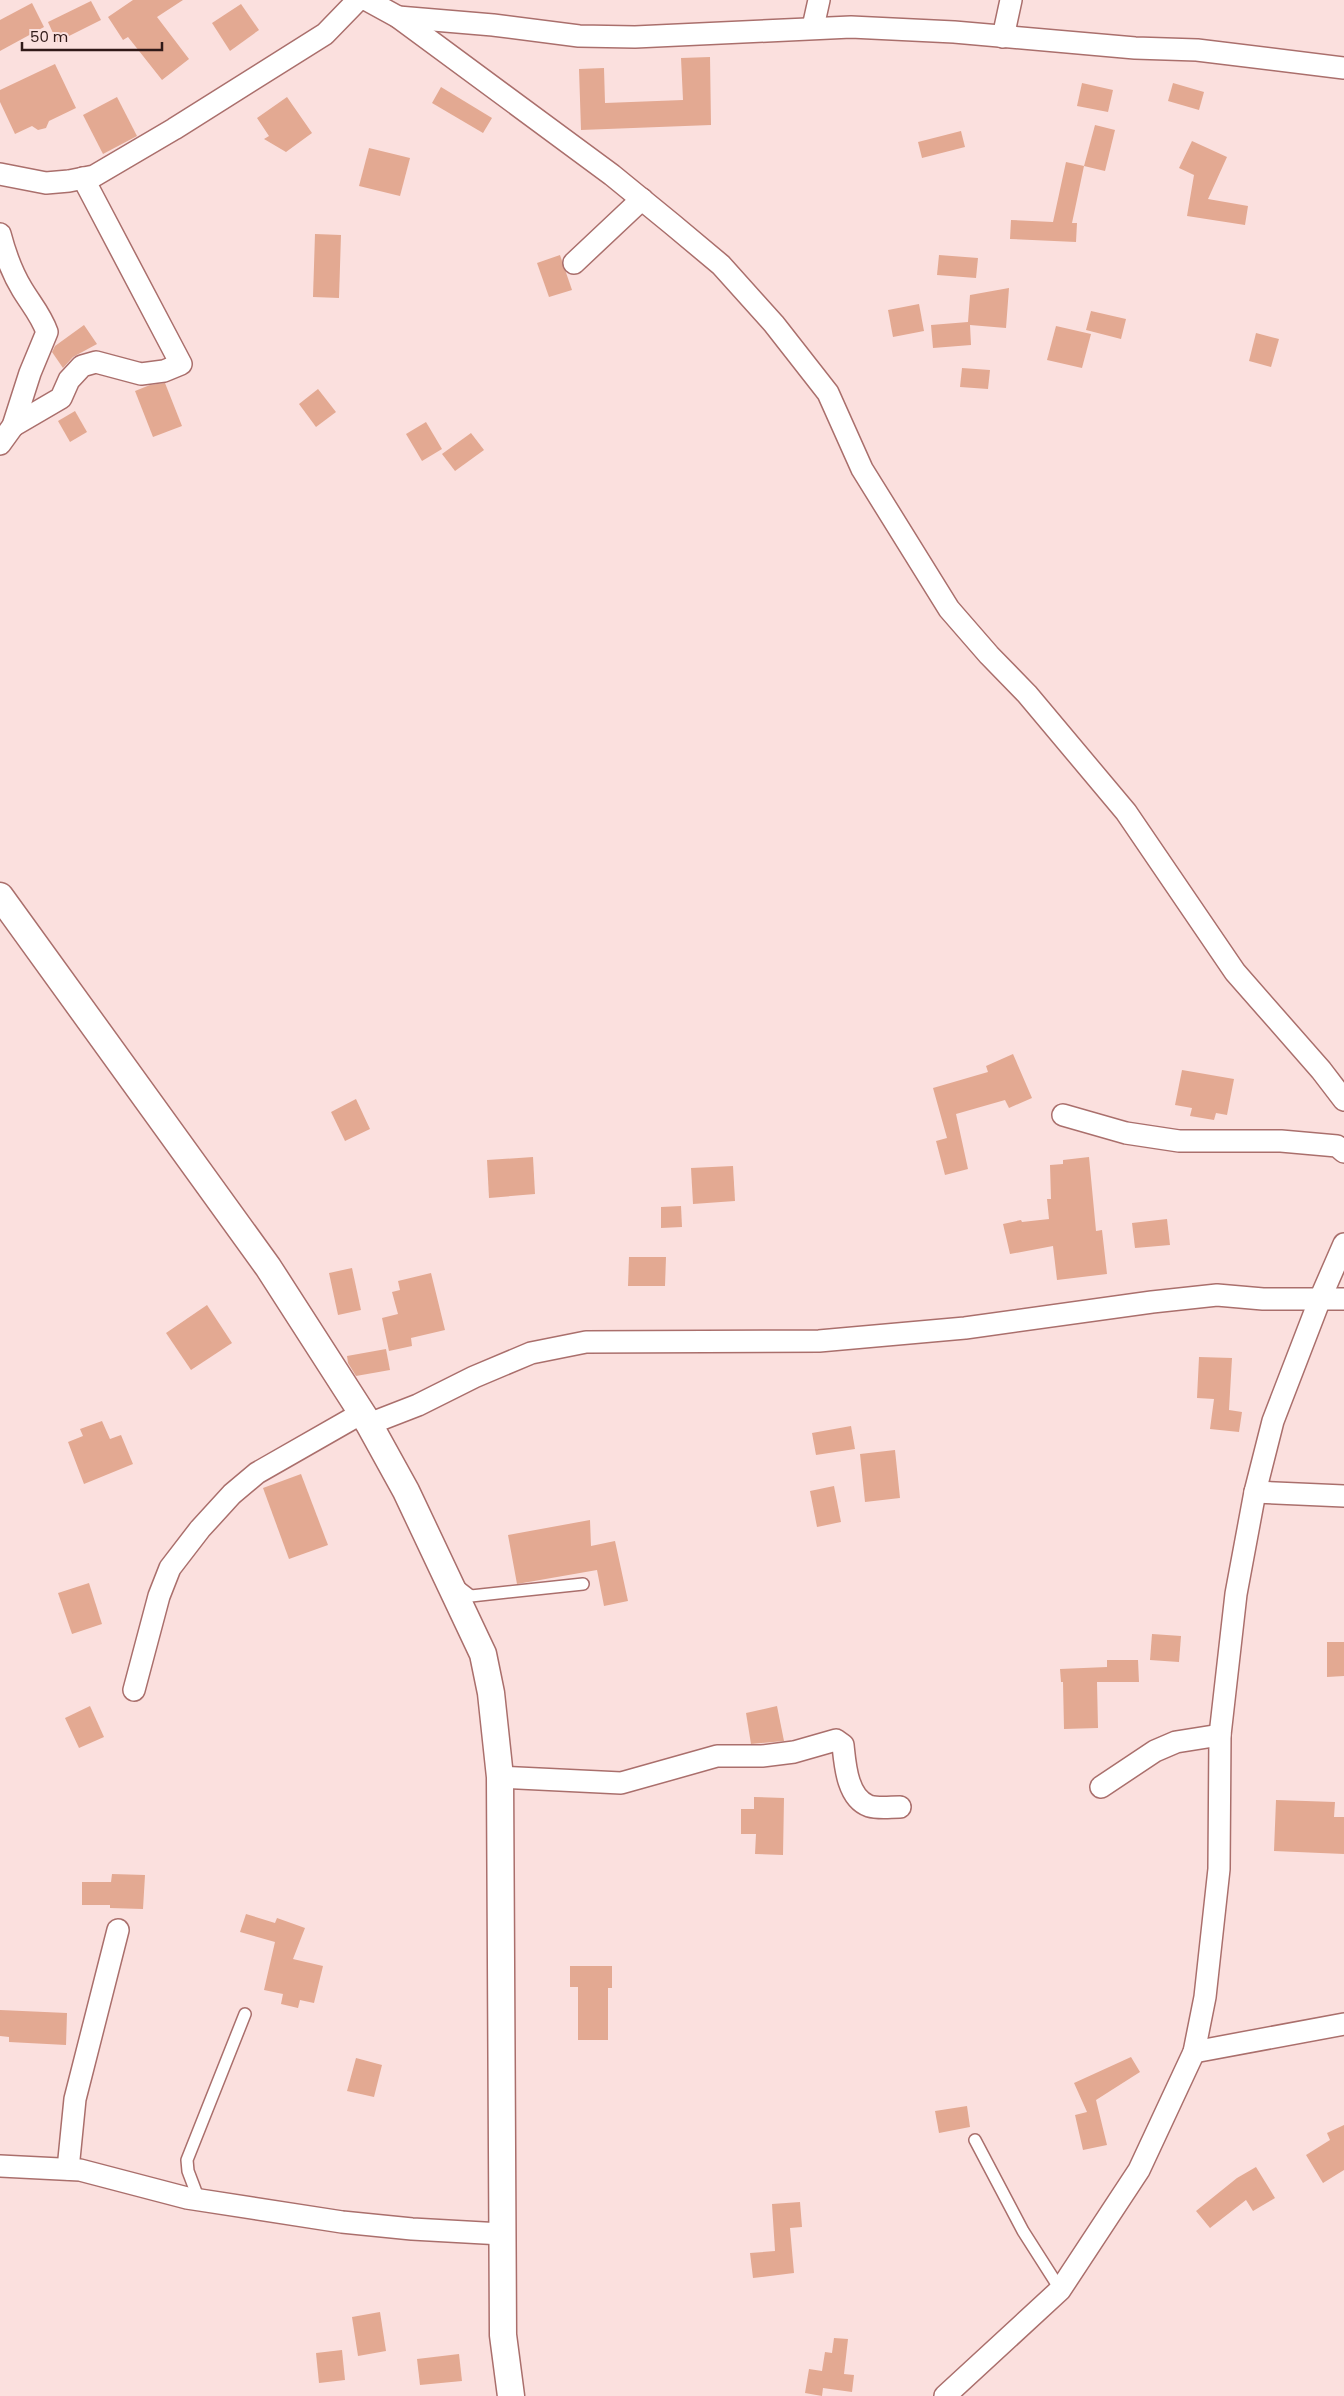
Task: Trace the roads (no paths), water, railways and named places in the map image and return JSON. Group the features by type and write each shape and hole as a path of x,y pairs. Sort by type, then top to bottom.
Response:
{"street":[{"path":"0,174 46,183 94,176 117,164 325,34 358,0"},
{"path":"367,0 398,17 612,175 721,266 774,324 828,393 862,469 949,609 989,655 1027,694 1126,812 1234,972 1321,1070 1344,1100"},
{"path":"813,27 819,0"},
{"path":"1003,37 1011,0"},
{"path":"398,17 493,25 579,36 692,35 813,27 850,27 1136,48 1197,50 1344,68"},
{"path":"13,426 61,398 69,380 82,366 96,362 141,374 164,372 181,364 83,178"},
{"path":"574,264 642,199"},
{"path":"0,234 8,261 22,288 42,317 47,332 30,372 13,426 0,444"},
{"path":"0,896 268,1267 366,1418 406,1492 482,1654 491,1693 500,1777 503,2335 511,2396"},
{"path":"1063,1115 1126,1133 1180,1141 1281,1141 1337,1146 1344,1152"},
{"path":"945,2396 1060,2289 1139,2170 1194,2052 1205,1997 1218,1870 1220,1735 1236,1594 1255,1492 1273,1421 1320,1299 1344,1244"},
{"path":"134,1690 160,1596 170,1568 200,1529 232,1494 257,1473 366,1418 418,1405 474,1377 530,1353 586,1342 819,1341 965,1328 1217,1295 1263,1299 1344,1299"},
{"path":"1255,1492 1344,1496"},
{"path":"1101,1787 1155,1751 1176,1742 1220,1735"},
{"path":"500,1777 622,1783 717,1756 762,1756 794,1752 836,1740 842,1745 846,1779 861,1800 867,1805 875,1807 900,1807"},
{"path":"68,2169 75,2098 118,1930"},
{"path":"1194,2052 1344,2024"},
{"path":"0,2166 80,2170 199,2200 342,2222 412,2229 502,2234"}],"lane":[{"path":"444,1576 471,1596 583,1584"},
{"path":"199,2200 188,2171 187,2160 245,2014"},
{"path":"975,2140 1023,2231 1060,2289"}]}
